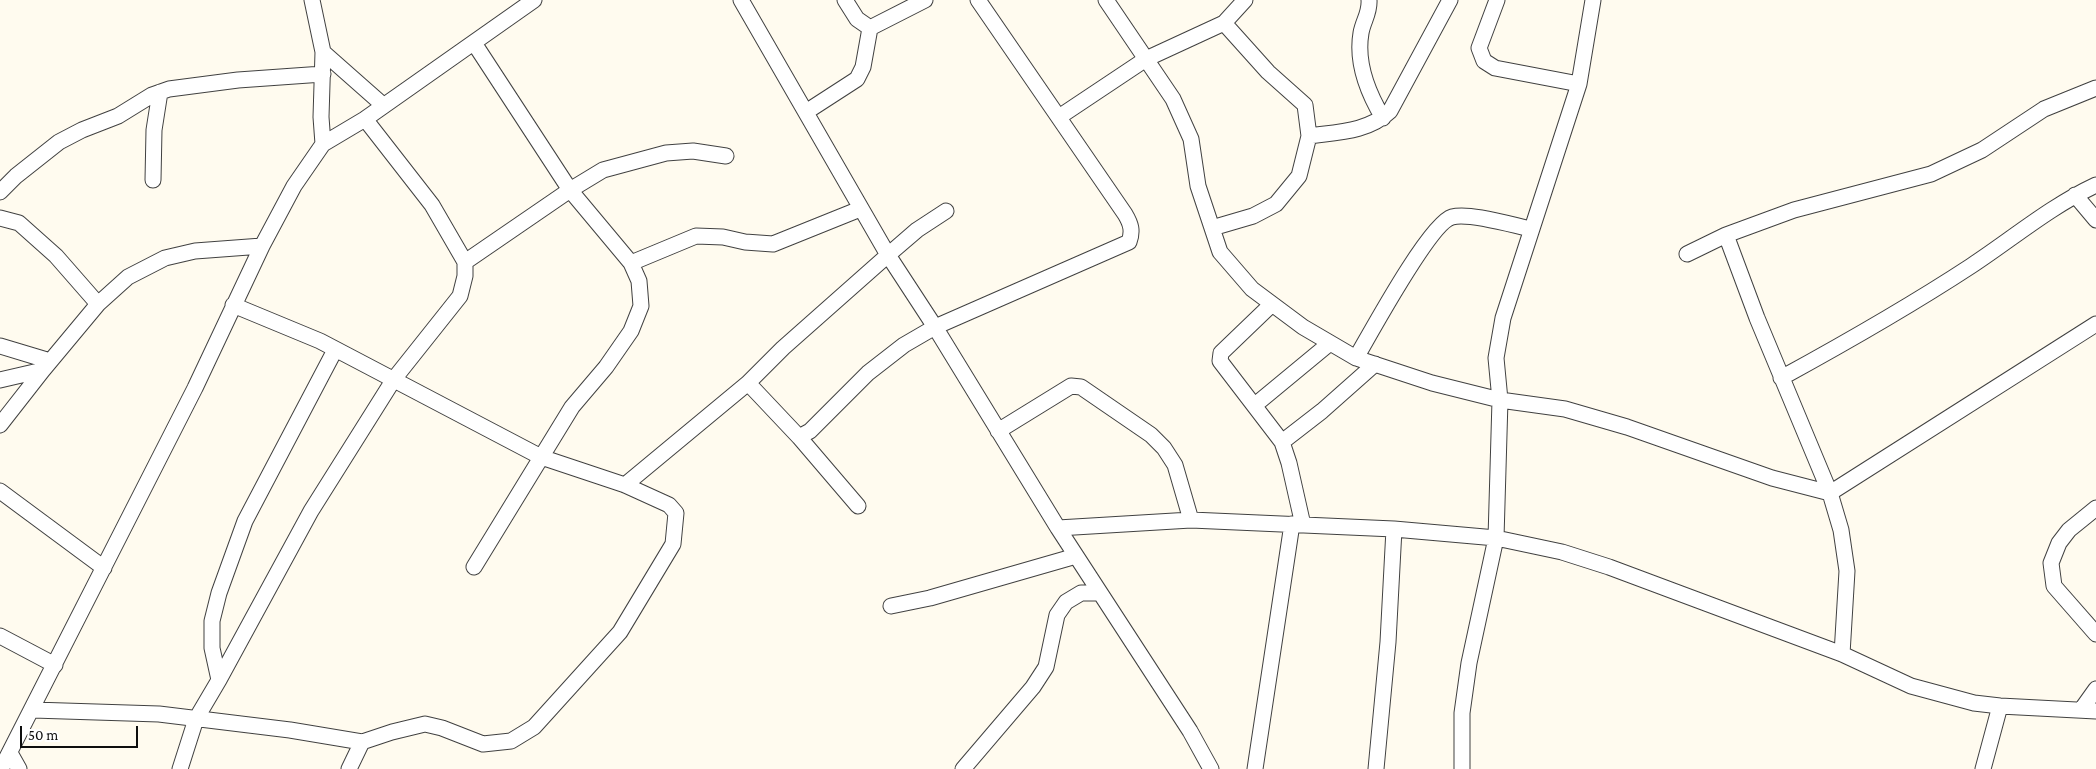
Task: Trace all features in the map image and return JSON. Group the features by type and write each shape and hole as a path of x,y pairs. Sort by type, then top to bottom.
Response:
{"street":[{"path":"312,0 323,52 321,117 323,144"},
{"path":"1,769 33,710 195,388 262,246 294,186 323,144 365,119 534,0"},
{"path":"741,0 888,255 1058,528 1190,731 1211,769"},
{"path":"845,0 857,19 870,28"},
{"path":"870,28 925,0"},
{"path":"799,438 810,431 868,374 904,345 934,327 1128,242 1131,236 1131,225 1125,214 978,0"},
{"path":"1106,0 1173,99 1191,139 1198,186 1220,252 1252,289 1303,327 1356,358 1432,383 1500,400 1565,409 1628,426 1772,478 1830,493 2096,324"},
{"path":"1059,117 1146,59 1224,23 1245,0"},
{"path":"1369,0 1370,10 1362,26 1359,44 1365,81 1382,118"},
{"path":"1309,136 1372,125 1390,111 1450,0"},
{"path":"1497,0 1479,48 1484,61 1495,68 1579,84"},
{"path":"1462,769 1462,713 1469,663 1496,538 1500,400 1496,358 1503,318 1579,84 1593,0"},
{"path":"1212,228 1253,216 1276,204 1299,176 1309,136 1305,105 1268,72 1224,23"},
{"path":"806,112 857,79 863,67 870,28"},
{"path":"474,43 570,190 631,263 639,281 641,306 631,331 606,367 572,407 474,566"},
{"path":"323,52 383,105"},
{"path":"0,192 16,176 59,142 82,130 118,116 160,92 169,89 238,80 323,74"},
{"path":"1687,254 1726,235 1794,210 1931,174 1982,150 2044,109 2096,88"},
{"path":"154,180 154,130 160,92"},
{"path":"180,769 196,719 220,680 311,511 394,379 460,296 465,276 465,262 432,205 365,119"},
{"path":"465,262 570,190 603,170 666,153 693,151 726,156"},
{"path":"1781,378 1837,347 1970,267 2075,195 2096,185"},
{"path":"2075,195 2096,220"},
{"path":"631,263 696,236 723,237 745,242 774,244 860,209"},
{"path":"625,485 748,383 783,348 917,230 946,212"},
{"path":"1356,358 1410,265 1437,230 1450,217 1464,215 1531,229"},
{"path":"0,218 19,223 56,256 98,304"},
{"path":"1726,235 1781,378 1830,493 1841,530 1847,571 1842,654"},
{"path":"0,425 98,304 128,277 165,258 195,251 262,246"},
{"path":"1255,769 1297,525 1289,463 1282,442 1220,361 1219,356 1272,304"},
{"path":"33,710 159,714 290,730 362,742 425,724 442,728 483,744 511,740 534,727 620,632 674,544 676,513 669,505 625,485 541,456 320,341 233,305"},
{"path":"1255,405 1330,343"},
{"path":"0,346 46,366"},
{"path":"220,680 212,648 212,621 219,593 245,521 335,350"},
{"path":"1282,442 1322,411 1375,364"},
{"path":"0,380 46,366"},
{"path":"748,383 858,506"},
{"path":"998,431 1071,386 1081,387 1151,435 1164,448 1175,465 1191,520"},
{"path":"0,491 104,568"},
{"path":"2096,508 2069,530 2059,542 2051,563 2054,586 2096,634"},
{"path":"1058,528 1191,520 1394,529 1496,538 1562,552 1609,567 1842,654 1911,686 1974,703 2089,711 2096,689"},
{"path":"1376,769 1388,642 1394,529"},
{"path":"891,606 930,598 1076,556"},
{"path":"968,767 1033,687 1046,667 1057,615 1066,602 1081,593 1100,593"},
{"path":"0,636 55,665"},
{"path":"1983,769 2000,706"},
{"path":"350,769 362,742"},
{"path":"10,753 19,769"}]}
